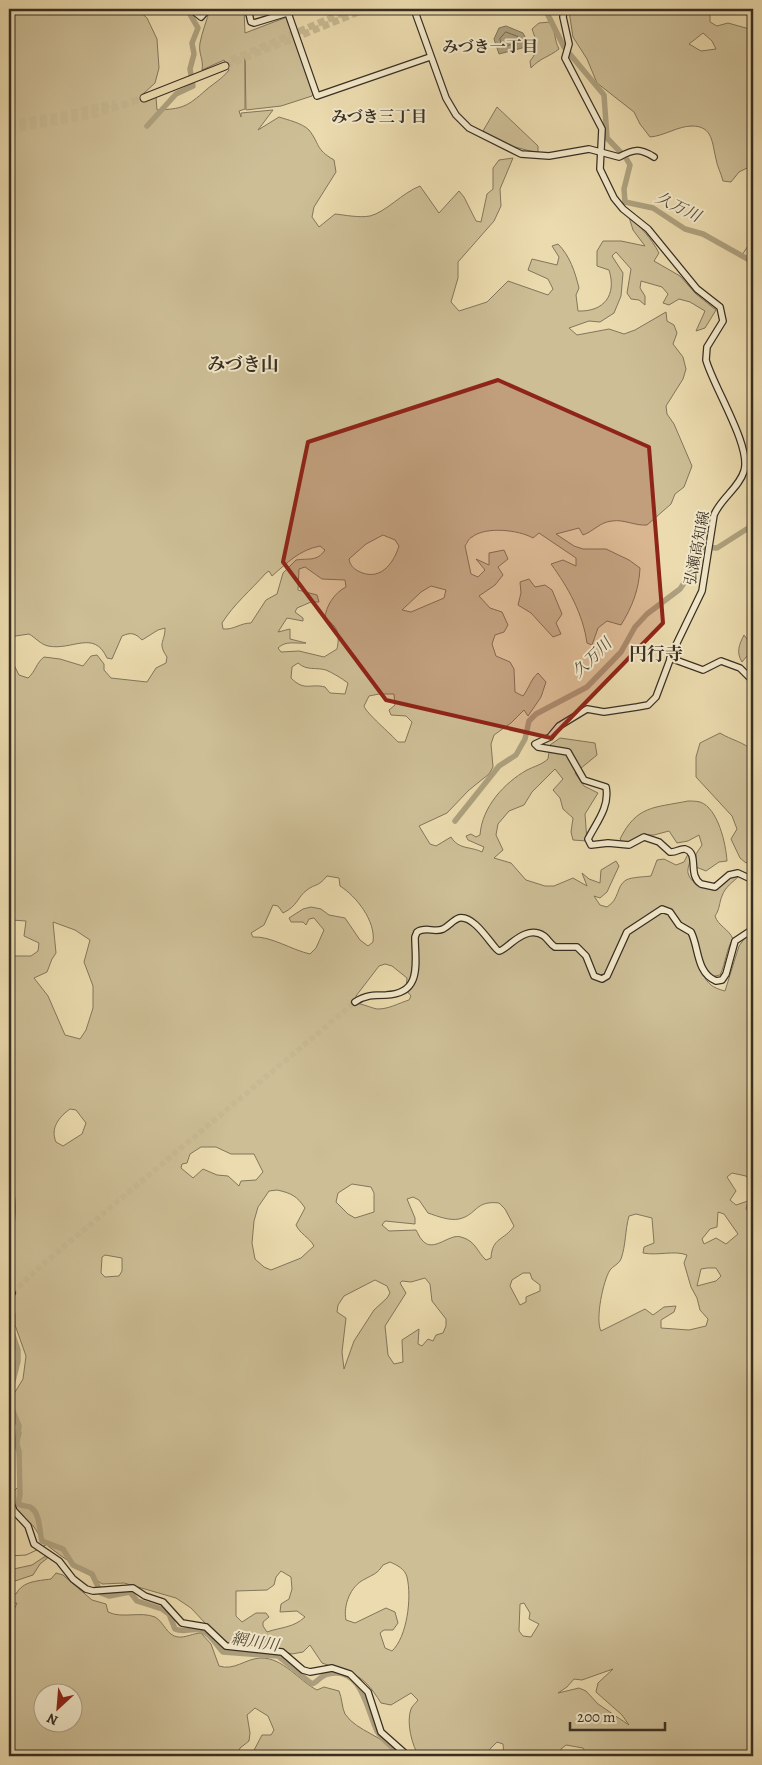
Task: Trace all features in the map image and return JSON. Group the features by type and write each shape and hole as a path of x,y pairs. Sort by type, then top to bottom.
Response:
{"highway":[{"path":"144,97 225,65"}],"main road":[{"path":"191,9 201,17 208,9"},
{"path":"248,9 251,22 254,23 300,9"},
{"path":"414,9 430,57 451,108 463,122 476,132 516,152 528,155 553,156 589,149 620,157 638,149 654,157"},
{"name":"弘瀬高知線","path":"564,9 568,66 602,129 600,169 619,206 648,229 697,289 716,302 722,311 721,325 707,347 706,360 742,445 746,462 741,478 716,509 702,591 670,658 658,693 648,705 604,712 588,709 559,726 550,737 535,744 538,747 568,752 584,780 606,787 605,803 598,823 588,839 590,846 608,843 629,845 644,837 659,842 670,852 684,849 689,851 693,858 693,873 701,884 717,886 730,875 738,873 753,880"},
{"path":"288,13 317,96 430,57"},
{"path":"670,658 703,670 717,662 731,664 753,681"},
{"path":"355,1002 368,996 393,995 404,990 412,982 416,973 415,937 417,932 425,929 440,930 460,918 467,919 484,933 498,950 503,950 519,936 532,934 543,936 555,947 577,947 586,956 594,976 602,979 607,976 627,932 662,909 670,912 679,925 691,932 695,952 701,964 709,978 716,981 722,980 726,974 735,941 753,929"},
{"path":"9,1499 14,1511 28,1526 33,1542 62,1564 79,1584 90,1591 133,1588 145,1596 159,1600 169,1608 178,1620 185,1624 206,1627 222,1644 230,1647 282,1652 306,1672 314,1673 332,1668 350,1674 368,1692 381,1732 408,1756"}],"highlighted area":[{"path":"498,380 649,447 663,623 551,738 386,700 283,562 308,442"}],"shaded area":[{"path":"16,9 137,9 147,18 157,39 159,68 155,83 142,95 144,100 156,97 157,110 173,109 189,104 229,70 224,60 202,70 200,43 210,9 244,9 245,33 287,17 313,93 312,96 281,106 246,110 245,58 245,109 239,111 241,117 241,113 273,110 258,130 279,117 303,125 309,130 321,149 334,160 336,172 314,207 312,217 319,227 335,214 361,217 376,214 420,186 439,213 459,191 476,221 481,222 487,194 493,189 493,168 499,160 513,158 500,189 501,206 494,221 458,262 458,278 451,302 459,311 487,302 508,281 548,295 553,289 548,279 528,270 532,259 557,265 559,257 552,246 558,244 572,264 576,276 579,288 576,295 578,311 595,309 606,300 610,294 611,287 609,270 597,266 597,251 603,241 621,241 645,246 633,230 629,217 653,242 659,253 654,261 680,276 696,294 716,310 705,328 696,331 705,311 690,302 679,299 669,305 663,303 668,294 662,287 641,281 640,288 645,296 645,305 639,300 631,299 627,293 631,269 616,252 612,256 623,273 621,296 614,313 600,322 589,321 569,328 577,335 609,329 624,334 635,330 666,312 667,321 674,325 677,333 673,344 683,357 686,369 683,379 666,406 667,414 674,424 692,466 684,487 675,494 671,504 647,525 612,521 604,523 583,535 579,528 556,534 574,546 583,549 606,549 629,560 640,568 634,598 621,625 607,621 598,628 592,645 587,643 574,601 551,564 563,560 576,566 576,558 539,533 533,538 511,531 494,530 485,531 469,539 465,546 471,574 478,577 485,570 476,559 489,565 489,553 504,550 508,559 498,567 503,575 495,585 479,596 490,608 502,612 508,625 504,632 495,635 492,644 496,656 510,662 514,669 515,692 523,696 538,673 546,682 541,697 528,716 524,710 511,723 494,735 491,744 493,767 489,774 469,790 447,813 419,826 430,844 436,846 451,837 461,846 482,852 484,847 468,840 466,836 471,834 476,837 480,835 485,815 490,806 510,782 518,775 548,759 550,745 560,738 595,743 597,755 575,773 584,786 598,793 585,814 587,841 573,840 571,832 573,818 563,809 560,798 553,790 563,779 555,769 532,792 524,805 509,811 498,824 496,835 503,850 494,858 511,863 526,880 545,886 554,886 573,878 587,886 582,873 589,879 600,883 601,870 616,861 619,866 607,892 600,898 594,896 600,905 607,907 614,900 626,880 651,876 657,860 664,859 676,865 684,862 688,854 691,858 688,874 693,881 701,886 712,886 727,878 739,876 723,893 715,916 733,939 722,970 720,975 710,977 702,972 711,985 725,991 739,946 747,935 753,934 753,1194 748,1188 750,1181 746,1176 732,1173 727,1177 736,1191 730,1200 736,1205 748,1201 746,1209 753,1214 753,1756 588,1756 583,1748 566,1745 561,1749 561,1755 563,1756 504,1756 503,1744 497,1742 485,1754 473,1756 419,1756 416,1752 409,1727 411,1709 418,1700 411,1693 391,1705 381,1703 362,1679 349,1672 322,1663 310,1645 303,1652 292,1654 275,1649 231,1645 221,1640 191,1608 176,1598 124,1583 102,1584 48,1546 30,1523 12,1512 9,1517 9,1496 19,1486 18,1443 21,1433 11,1408 12,1397 23,1379 26,1356 15,1325 15,1314 9,1291 9,1235 13,1239 16,1210 9,1181 9,956 31,956 38,951 39,943 24,936 26,921 12,920 9,900 9,681 12,675 9,668 13,663 19,675 28,678 44,657 60,659 83,666 91,656 97,655 104,664 104,670 111,678 147,682 156,668 166,663 167,657 162,648 165,628 142,640 133,634 122,636 112,659 107,658 102,649 89,643 57,647 45,645 29,634 9,637 9,16","holes":["383,535 395,540 399,546 389,565 379,573 366,574 358,571 349,561 366,544","320,546 325,550 315,558 296,560 283,573 277,594 266,600 251,623 223,629 222,623 227,616 266,573 269,571 272,576 294,558","305,567 322,579 345,580 346,587 335,596 325,614 325,619 337,631 337,649 324,657 299,651 281,652 278,648 284,644 306,643 290,639 290,629 278,632 287,618 303,621 303,618 295,612 297,608 311,602 319,602 317,595 298,590 299,569","431,586 446,590 444,598 411,612 402,610 421,592","298,663 308,668 326,670 348,683 345,694 330,693 325,687 304,686 291,678 292,667","394,694 395,705 389,710 391,715 406,716 412,722 405,742 398,742 364,706 369,696","327,876 339,878 340,886 364,910 371,926 373,942 368,946 360,940 345,918 329,915 321,909 311,907 303,909 289,918 291,922 303,922 306,925 309,919 314,918 324,930 316,948 310,954 274,941 253,937 251,933 264,925 273,905 278,906 283,913 292,907 304,892","53,922 75,930 90,940 84,962 93,986 93,1008 86,1030 80,1039 65,1035 48,996 34,978 47,972 56,953","385,964 392,966 407,978 406,990 411,996 409,1000 382,1009 356,1003 356,996 379,966","70,1109 76,1110 86,1123 82,1134 63,1146 56,1142 54,1137 57,1123","201,1147 216,1147 231,1154 254,1154 263,1172 256,1180 241,1181 239,1186 228,1176 217,1175 203,1169 193,1178 181,1168 182,1164 187,1163 190,1154","352,1184 371,1187 374,1193 374,1212 355,1218 336,1202 338,1193","277,1190 290,1194 305,1208 296,1225 314,1246 301,1258 271,1270 255,1259 252,1243 254,1221 258,1207 269,1191","413,1197 419,1200 428,1213 451,1219 465,1217 485,1204 499,1203 505,1209 514,1226 496,1243 491,1258 486,1260 470,1241 461,1237 451,1238 436,1244 426,1244 416,1230 389,1231 382,1225 385,1221 415,1224 415,1218 407,1199","718,1212 724,1214 738,1234 726,1244 716,1238 704,1244 702,1239 710,1229 717,1227","636,1214 652,1218 654,1243 644,1247 643,1253 677,1253 687,1255 684,1263 700,1310 708,1319 706,1326 689,1330 661,1328 661,1320 674,1312 676,1306 664,1307 653,1315 645,1309 601,1331 599,1326 599,1310 602,1291 607,1275 621,1259 629,1216","105,1255 122,1258 122,1271 119,1276 105,1277 101,1273 102,1257","716,1268 721,1276 716,1281 697,1286 701,1269","523,1273 530,1273 532,1279 540,1285 540,1291 526,1297 526,1302 520,1305 510,1286 512,1280","425,1278 430,1284 432,1301 446,1319 446,1326 443,1333 436,1335 433,1341 428,1339 422,1346 418,1344 419,1329 402,1340 403,1362 394,1364 388,1355 385,1326 406,1293 400,1283 402,1281 411,1282","375,1280 387,1286 390,1293 374,1310 354,1341 344,1369 342,1352 346,1318 337,1312 338,1305 344,1296","390,1562 403,1570 407,1577 409,1595 405,1627 397,1645 392,1651 385,1648 380,1633 384,1630 393,1630 398,1623 395,1612 386,1608 355,1623 346,1620 345,1615 349,1597 355,1586 377,1572 383,1565","281,1571 291,1577 292,1589 289,1599 281,1604 280,1612 297,1611 305,1617 291,1625 267,1632 263,1626 263,1622 269,1617 266,1613 256,1613 242,1622 236,1616 236,1591 267,1590 274,1585 276,1577","524,1603 530,1613 529,1619 539,1624 531,1637 523,1636 519,1631 520,1604","613,1669 598,1683 596,1692 622,1715 629,1725 598,1704 586,1691 579,1688 558,1693 574,1679 582,1680"]},
{"path":"576,9 710,9 710,22 717,26 728,23 753,30 753,165 739,172 731,182 723,181 710,136 704,129 687,126 650,137 634,112 597,83 587,59 573,37 569,11","holes":["703,33 712,41 716,49 701,51 689,44"]},
{"path":"550,22 559,49 531,68 530,61 537,46 532,29 539,23"},
{"path":"497,107 538,146 538,153 511,146 483,131"},
{"path":"529,579 535,587 545,585 552,590 562,614 556,623 561,634 553,637 531,613 518,605 521,593 520,582"},
{"path":"744,635 752,646 753,658 747,656 742,662 739,648"},
{"path":"720,733 746,745 753,751 750,761 753,774 753,859 746,863 740,858 731,839 737,829 732,816 696,777 696,757 700,743"},
{"path":"688,801 700,802 712,811 723,836 727,861 719,862 706,871 696,867 696,854 702,845 699,835 688,841 677,843 669,831 654,835 642,835 633,842 625,844 620,839 626,828 640,814 656,807"},
{"path":"50,1556 40,1564 33,1575 9,1583 9,1570 32,1565 44,1557"},
{"path":"56,1573 63,1575 92,1600 106,1604 108,1612 119,1615 149,1615 155,1617 168,1632 178,1637 201,1633 211,1644 219,1666 230,1667 255,1659 268,1659 283,1665 317,1690 324,1687 339,1691 344,1712 350,1720 386,1743 399,1756 251,1756 262,1735 271,1735 274,1730 268,1716 255,1708 247,1715 250,1733 249,1741 240,1748 237,1756 9,1756 9,1616 11,1616 17,1603 9,1604 9,1592 16,1594 22,1586 36,1581 51,1579"}],"water":[{"path":"506,26 523,33 528,43 526,47 499,54 494,39 499,28"}],"waterway":[{"path":"147,126 176,94 193,86 190,69 194,54 192,43 198,28 187,9"},
{"name":"久万川","path":"545,9 564,47 604,95 607,138 630,165 624,189 625,202 653,208 685,229 703,234 753,262"},
{"path":"742,255 748,246 753,245"},
{"name":"久万川","path":"455,821 499,766 516,755 525,739 529,721 536,714 587,687 621,652 635,627 647,614 680,589 688,577 696,550 700,547 717,548 753,525"},
{"name":"網川川","path":"9,1156 12,1218 9,1246"},
{"name":"網川川","path":"9,1300 12,1310 10,1326 18,1350 18,1361 9,1397"},
{"name":"網川川","path":"9,1401 19,1426 17,1444 19,1452 20,1495 18,1504 34,1510 39,1523 42,1541 63,1549 73,1565 92,1574 101,1593 109,1596 130,1592 137,1601 162,1609 169,1614 175,1629 181,1631 204,1631 223,1652 278,1656 312,1684 328,1674 339,1673 349,1676 362,1692 379,1735 401,1756"},
{"name":"網川川","path":"42,1547 47,1544"},
{"path":"9,1556 26,1555 39,1549"}],"tunnel":[{"path":"231,60 352,9"},
{"path":"225,66 366,9"},
{"path":"9,130 89,116 144,98"},
{"path":"9,124 116,103"},
{"path":"12,1293 42,1265 355,1002"}],"district":[{"name":"みづき一丁目","path":"490,47"},
{"name":"みづき三丁目","path":"379,117"},
{"name":"みづき山","path":"243,364"},
{"name":"円行寺","path":"656,654"}]}
